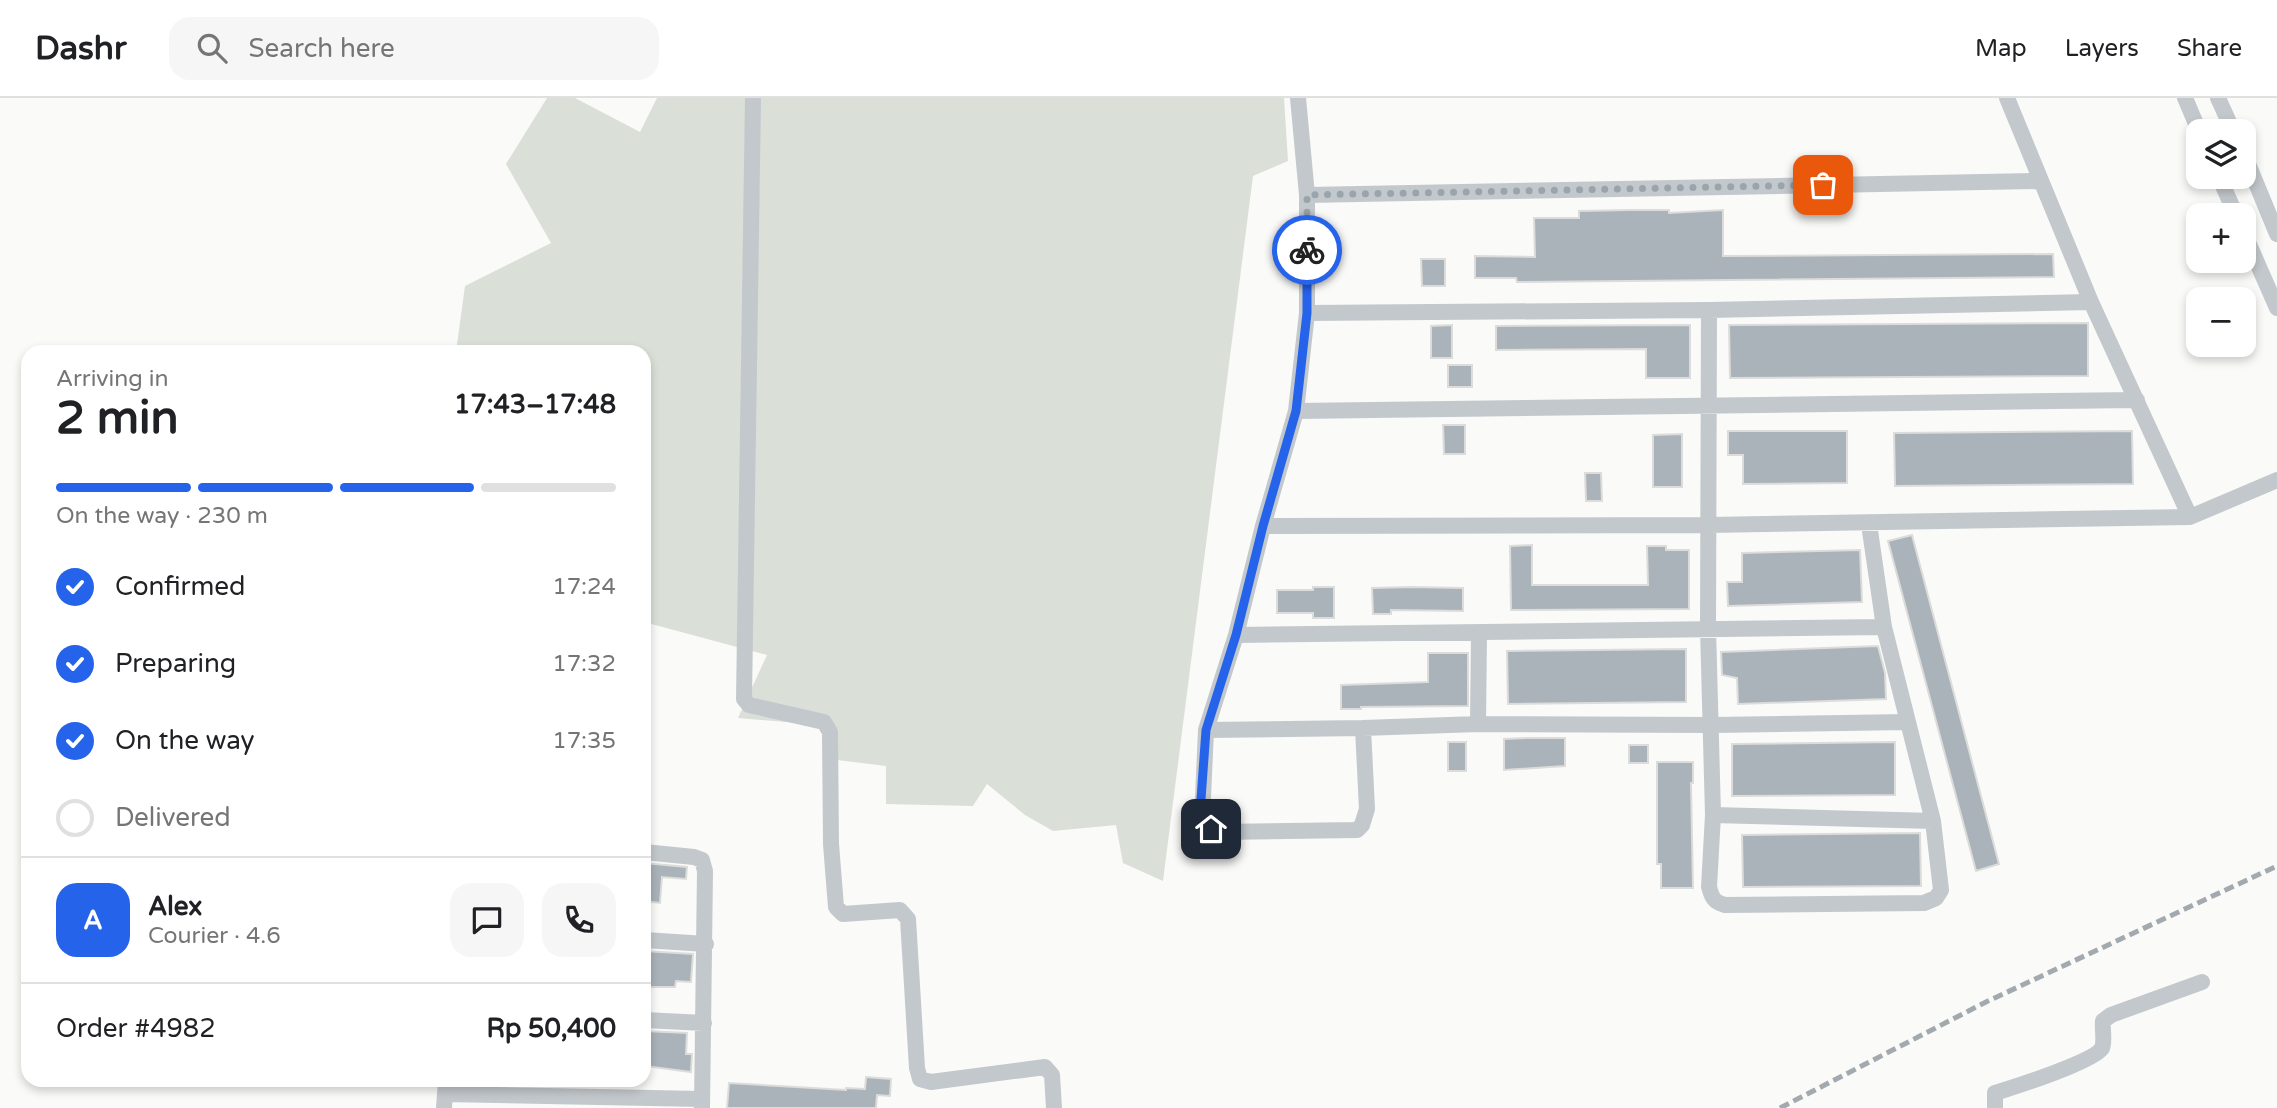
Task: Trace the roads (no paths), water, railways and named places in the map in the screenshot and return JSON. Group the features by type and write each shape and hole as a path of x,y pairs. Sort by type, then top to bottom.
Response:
{"street":[{"path":"753,98 744,698 748,705 824,722 828,726 831,844 836,907 843,914 900,910 908,919 917,1068 920,1079 931,1082 1045,1067 1052,1075 1054,1108"},
{"path":"1298,98 1307,195 1307,313 1296,411 1263,526 1236,635 1206,730 1200,813 1202,820 1206,826 1219,832 1357,830 1363,825 1367,809 1363,728"},
{"path":"2007,98 2091,302 2190,517"},
{"path":"2185,98 2194,119"},
{"path":"2218,98 2228,119"},
{"path":"2256,176 2268,198 2277,234"},
{"path":"1307,195 2040,181"},
{"path":"2268,198 2277,186"},
{"path":"2256,261 2277,309"},
{"path":"1307,313 1709,310 2091,302"},
{"path":"1709,310 1708,628 1713,815 1709,887 1717,903 1924,903 1936,898 1941,890 1933,821 1884,627 1869,524"},
{"path":"1296,411 2137,400"},
{"path":"1263,526 1869,524 2190,517 2277,480"},
{"path":"1236,635 1884,627"},
{"path":"1478,723 1479,634"},
{"path":"1206,730 1478,723 1712,725 1907,722"},
{"path":"1713,815 1933,821"},
{"path":"445,1094 522,1102 702,1103 705,871 702,860 694,857 651,853"},
{"path":"651,940 706,944"},
{"path":"1993,1107 1996,1093 2063,1070 2099,1052 2103,1045 2103,1021 2111,1015 2202,982"},
{"path":"651,1020 704,1023"}],"railway":[{"path":"1780,1108 1986,1002 2277,866"}]}
